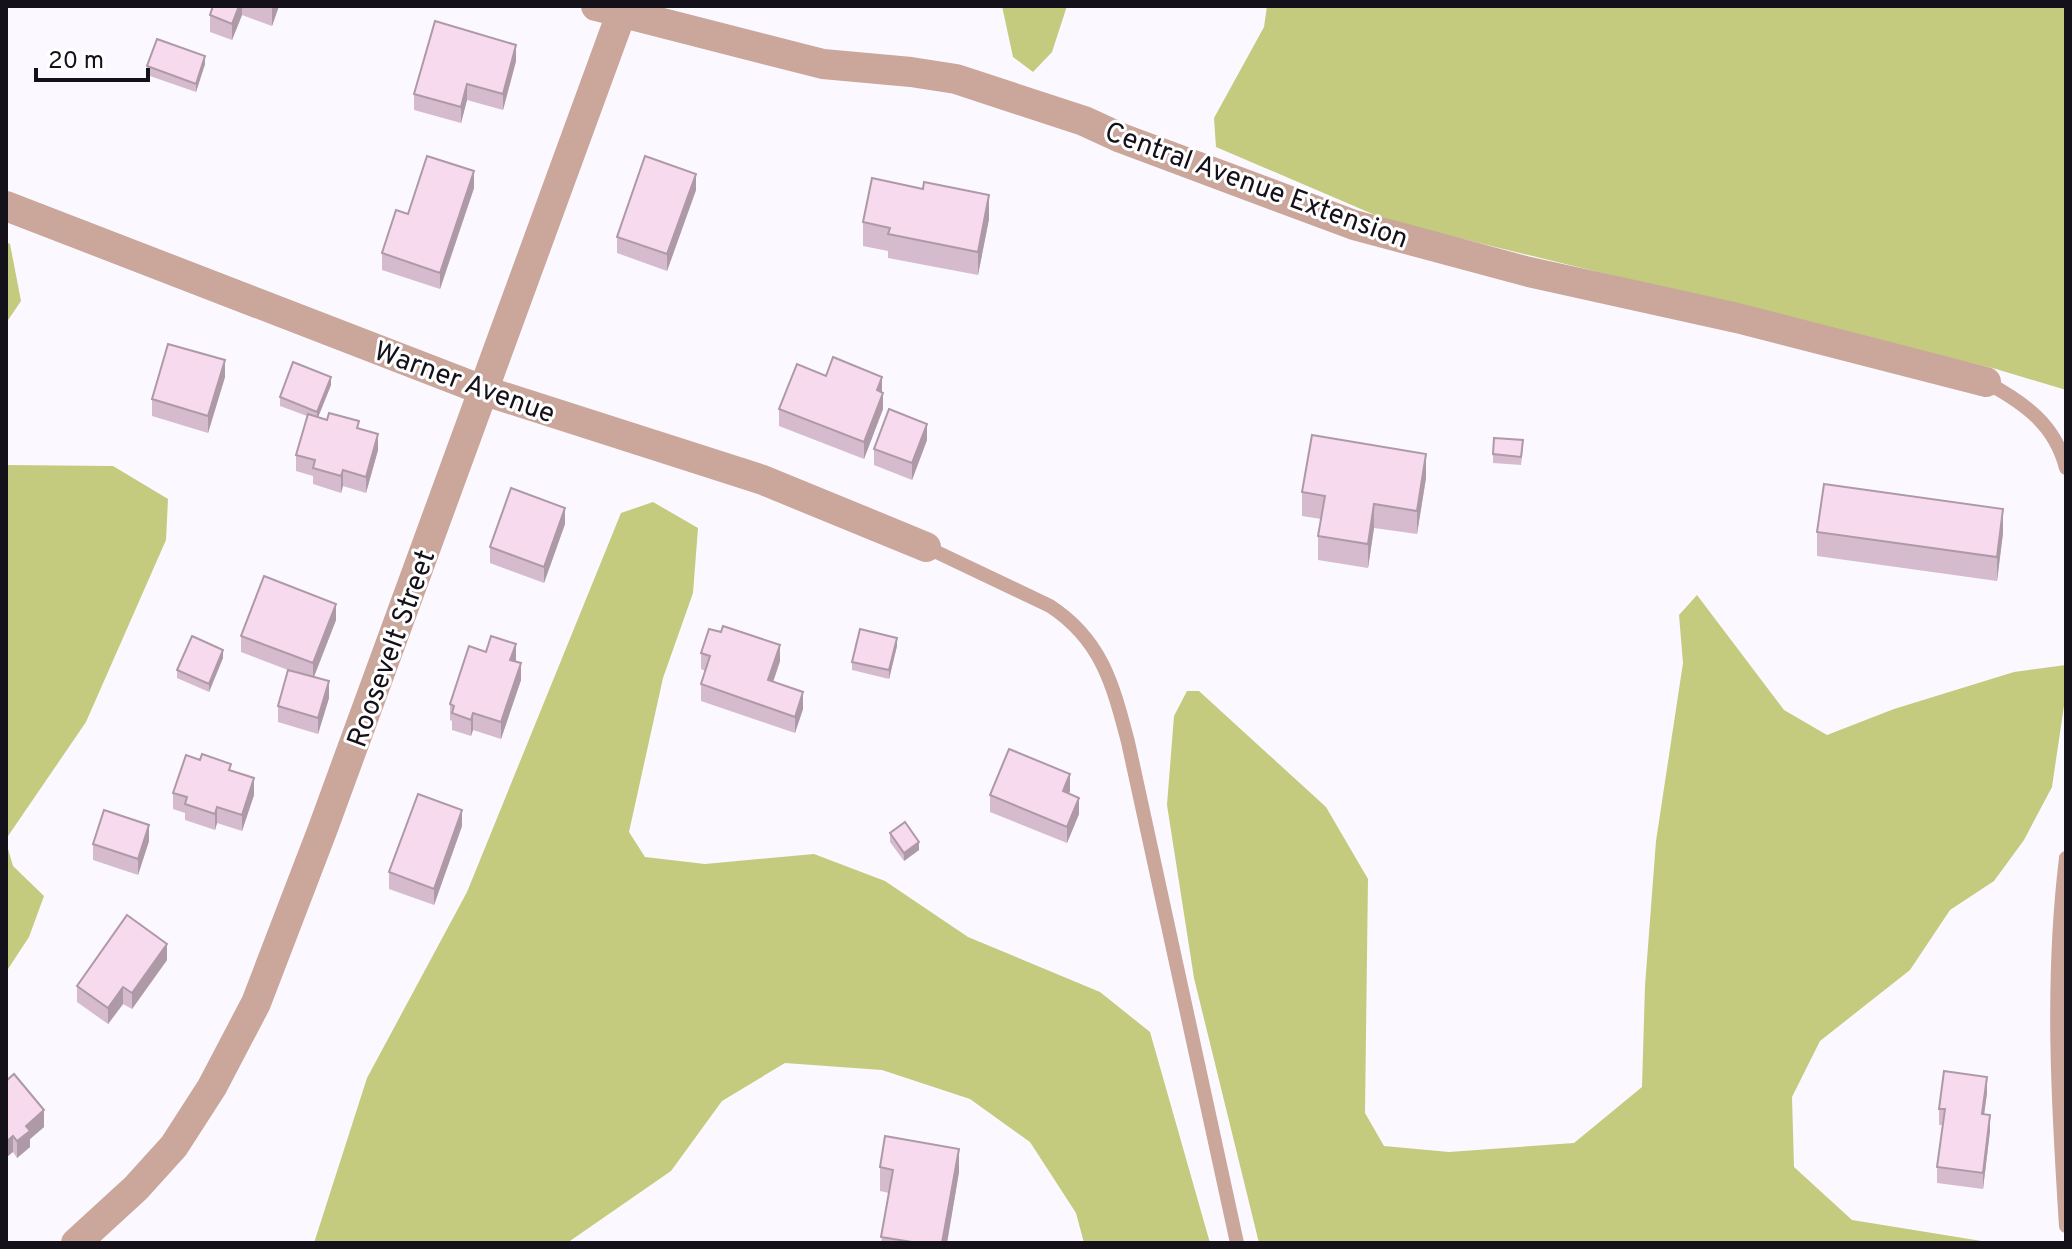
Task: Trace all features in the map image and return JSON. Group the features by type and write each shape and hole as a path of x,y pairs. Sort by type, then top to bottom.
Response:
{"street":[{"name":"Central Avenue Extension","path":"614,9 823,64 911,72 980,86 1084,121 1121,138 1354,225 1529,272 1737,318 1986,382"},
{"name":"Roosevelt Street","path":"76,1243 136,1188 174,1146 212,1087 256,1003 485,391 614,9"},
{"name":"Warner Avenue","path":"6,206 485,391 763,480 926,547"}],"lane":[{"path":"1986,382 2020,401 2038,417 2052,437 2066,468"},
{"path":"926,547 1069,618 1095,648 1105,666 1128,742 1237,1243"},
{"path":"2066,858 2057,948 2056,1038 2066,1226"}],"green space":[{"path":"1002,6 1067,6 1052,52 1033,72 1013,57"},
{"path":"1267,6 2066,6 2066,390 1996,369 1389,221 1216,147 1214,118 1264,27"},
{"path":"6,242 10,244 21,301 6,323"},
{"path":"6,465 113,466 168,499 166,540 86,722 6,839"},
{"path":"653,502 698,528 693,593 663,678 629,832 645,857 705,864 814,854 885,881 968,937 1100,992 1150,1032 1210,1243 1084,1243 1076,1213 1030,1142 970,1099 882,1070 785,1063 722,1101 671,1171 567,1243 314,1243 367,1078 467,892 621,513"},
{"path":"1697,595 1784,710 1827,735 1894,709 2014,672 2066,665 2066,692 2052,787 2024,840 1994,881 1950,910 1910,970 1820,1041 1792,1097 1794,1167 1852,1220 1994,1243 1259,1243 1194,978 1167,805 1174,716 1187,691 1199,691 1326,807 1368,879 1365,1113 1384,1146 1449,1152 1574,1143 1642,1087 1645,986 1656,841 1683,663 1679,615"},
{"path":"6,842 13,866 44,896 29,937 6,972"}],"building":[{"path":"213,6 239,6 232,24 210,15"},
{"path":"435,21 516,45 503,94 467,84 461,107 414,94"},
{"path":"157,39 205,56 196,84 147,66"},
{"path":"427,156 474,171 440,273 382,253 396,210 408,214"},
{"path":"645,156 696,174 667,254 617,237"},
{"path":"872,178 923,189 924,182 989,195 978,252 888,234 890,228 863,222"},
{"path":"168,344 225,360 208,416 152,399"},
{"path":"833,357 882,377 877,390 883,393 864,442 779,409 797,364 826,376"},
{"path":"293,362 331,377 317,412 280,397"},
{"path":"889,409 927,424 912,463 874,449"},
{"path":"329,413 359,421 357,428 378,434 366,477 343,470 341,476 313,468 315,460 296,455 308,414 327,420"},
{"path":"1312,435 1426,454 1417,511 1374,504 1368,544 1318,536 1325,496 1302,492"},
{"path":"1494,438 1523,440 1521,457 1493,454"},
{"path":"1824,484 2003,509 1997,557 1817,532"},
{"path":"511,488 565,508 544,567 490,547"},
{"path":"264,576 336,604 313,663 241,636"},
{"path":"723,626 780,645 768,680 803,692 795,717 701,684 710,656 701,653 709,629 721,632"},
{"path":"860,629 897,638 889,670 852,662"},
{"path":"192,636 223,650 209,684 177,670"},
{"path":"491,636 516,644 510,660 521,663 501,722 473,713 471,720 452,713 454,706 450,704 469,646 486,652"},
{"path":"288,670 329,681 318,718 278,706"},
{"path":"1009,749 1070,774 1063,791 1079,798 1067,827 990,795"},
{"path":"202,754 231,764 229,770 254,778 242,815 217,807 215,814 185,804 187,797 173,793 186,755 200,760"},
{"path":"418,794 462,810 434,889 389,872"},
{"path":"104,810 149,825 138,859 93,844"},
{"path":"905,822 919,842 904,853 890,833"},
{"path":"127,915 167,944 132,993 123,987 108,1008 77,986"},
{"path":"1944,1071 1987,1077 1982,1114 1990,1115 1983,1173 1937,1167 1945,1109 1939,1109"},
{"path":"14,1074 44,1110 26,1126 30,1131 17,1141 13,1136 6,1142 6,1081"},
{"path":"885,1136 959,1149 942,1243 881,1237 893,1170 880,1167"}]}
